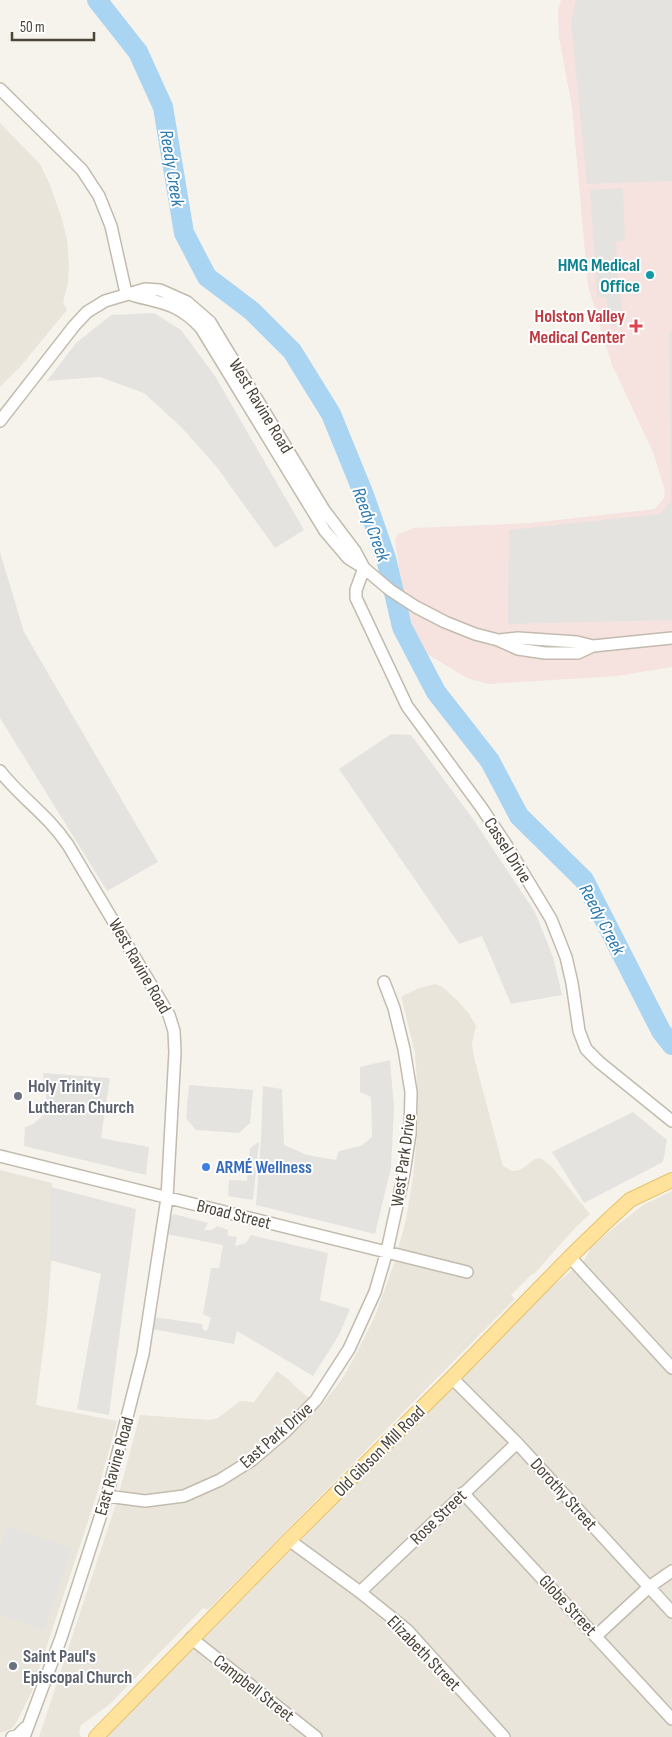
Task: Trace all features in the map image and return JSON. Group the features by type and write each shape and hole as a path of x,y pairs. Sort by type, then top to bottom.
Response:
{"main road":[{"name":"Old Gibson Mill Road","path":"96,1737 191,1638 452,1378 570,1257 630,1200 672,1180"}],"street":[{"path":"0,89 82,170 100,196 112,226 126,293"},
{"name":"West Ravine Road","path":"0,420 87,312 105,301 126,293 145,289 169,293 187,302 210,322 324,510 355,551 368,572 416,607 445,622 475,634 498,640 518,638 576,642 593,646 672,638"},
{"name":"Cassel Drive","path":"368,572 356,590 356,598 402,698 424,732 481,807 507,846 551,920 566,957 579,1031 586,1049 599,1062 672,1121"},
{"name":"West Ravine Road","path":"0,771 4,784 58,830 169,1015 174,1031 175,1070 167,1198"},
{"name":"West Park Drive","path":"384,982 394,1008 404,1049 410,1092 410,1134 404,1173 387,1252"},
{"name":"Broad Street","path":"0,1156 468,1272"},
{"name":"East Ravine Road","path":"27,1733 56,1654 108,1496 143,1354 167,1198"},
{"name":"East Park Drive","path":"108,1496 145,1501 184,1496 228,1475 252,1460 286,1431 316,1400 349,1349 375,1292 387,1252"},
{"path":"570,1257 672,1368"},
{"name":"Dorothy Street","path":"452,1378 517,1443 672,1612"},
{"name":"Rose Street","path":"360,1592 517,1443"},
{"name":"Globe Street","path":"463,1493 672,1719"},
{"name":"Elizabeth Street","path":"289,1540 360,1592 407,1630 496,1734"},
{"path":"596,1636 649,1587 672,1571"},
{"name":"Campbell Street","path":"191,1638 316,1737"},
{"path":"12,1737 27,1733"}],"shaded area":[{"name":"Holston Valley Medical Center","path":"561,0 672,0 672,667 618,676 488,684 467,678 424,652 415,636 401,582 395,540 398,534 414,528 531,523 655,509 664,498 665,491 653,452 612,365 588,286 572,107 559,38 558,11"},
{"path":"576,0 672,0 672,181 587,184 571,22"},
{"path":"0,123 40,164 62,219 67,240 69,265 68,283 63,302 67,310 19,368 0,387"},
{"path":"623,188 625,240 616,242 624,324 611,327 606,297 597,297 590,190"},
{"path":"154,313 181,330 215,376 304,530 275,548 216,466 181,427 144,393 100,377 47,381 76,343 111,315"},
{"path":"672,331 672,620 508,624 509,530 660,514 671,501 669,332"},
{"path":"0,552 24,632 158,862 107,891 0,718"},
{"path":"391,734 411,735 473,819 535,912 553,957 562,995 511,1004 482,936 459,944 339,769"},
{"path":"435,984 441,986 457,1000 470,1015 476,1026 472,1043 474,1057 503,1166 512,1171 520,1170 535,1159 541,1158 552,1167 590,1214 535,1273 511,1295 515,1299 208,1610 203,1608 110,1704 81,1725 79,1732 81,1737 39,1737 116,1504 140,1415 210,1420 218,1418 240,1401 254,1402 277,1371 320,1407 342,1379 355,1356 375,1316 395,1261 406,1219 413,1178 418,1125 417,1083 415,1053 402,996 419,988"},
{"path":"390,1060 394,1108 391,1168 375,1234 256,1205 263,1086 282,1089 284,1145 307,1155 336,1160 339,1151 361,1146 372,1137 371,1097 360,1092 360,1067"},
{"path":"43,1073 110,1078 101,1138 149,1147 146,1175 24,1146 25,1127 33,1124 48,1111"},
{"path":"189,1085 253,1090 250,1123 239,1133 196,1130 186,1118"},
{"path":"633,1112 667,1140 663,1162 584,1203 552,1152"},
{"path":"259,1142 253,1200 228,1196 229,1180 247,1181 250,1148"},
{"path":"0,1170 52,1183 52,1251 47,1319 36,1405 117,1421 97,1494 32,1691 15,1725 11,1729 0,1733"},
{"path":"51,1187 136,1209 109,1415 77,1409 101,1274 50,1260"},
{"path":"672,1191 672,1737 106,1737 548,1289 585,1259 591,1247 643,1205"},
{"path":"174,1214 208,1223 204,1230 212,1230 217,1226 228,1230 228,1236 237,1237 235,1246 246,1243 251,1235 328,1253 320,1300 350,1309 339,1335 313,1376 237,1331 234,1344 152,1329 154,1317 202,1324 203,1330 207,1331 211,1318 203,1314 211,1268 219,1268 223,1245 166,1234 167,1220"},
{"path":"7,1526 72,1548 44,1630 0,1614 0,1547"}],"waterway":[{"name":"Reedy Creek","path":"97,0 138,52 163,107 184,233 207,277 252,311 292,351 331,414 364,495 386,558 402,627 436,692 490,761 519,816 584,880 661,1031 672,1045"}],"place":[{"name":"HMG Medical Office","path":"650,275"},
{"name":"Holston Valley Medical Center","path":"636,326"},
{"name":"Holy Trinity Lutheran Church","path":"18,1096"},
{"name":"ARMÉ Wellness","path":"206,1167"},
{"name":"Saint Paul's Episcopal Church","path":"13,1666"}]}
